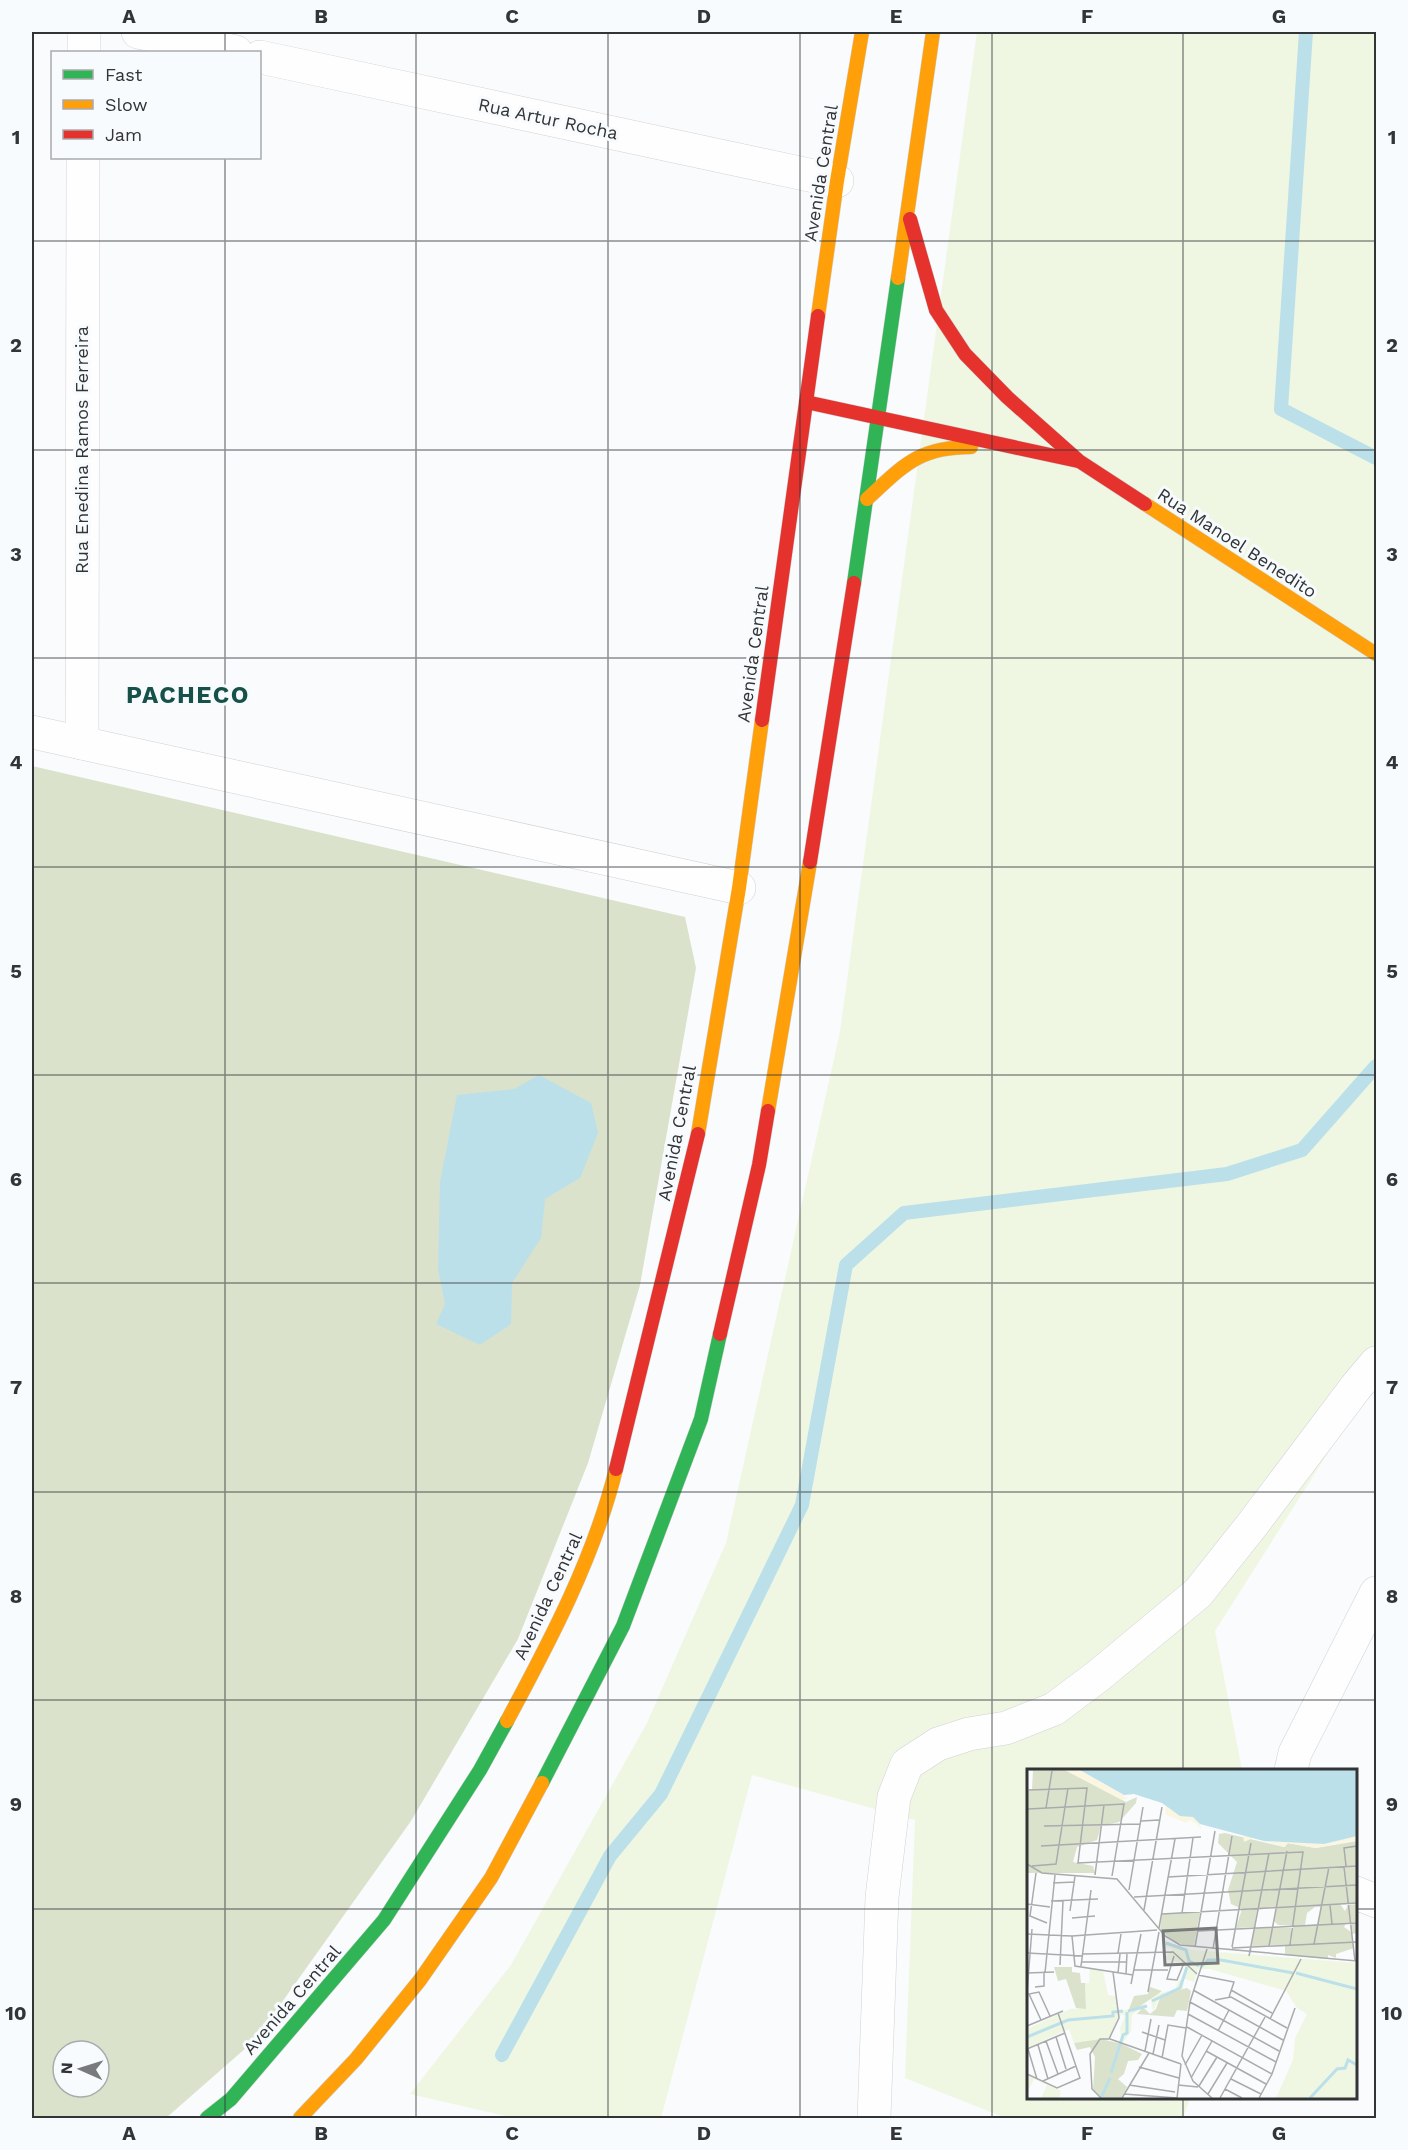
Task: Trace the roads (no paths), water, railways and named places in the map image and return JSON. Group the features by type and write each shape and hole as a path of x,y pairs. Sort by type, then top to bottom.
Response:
{"main road":[{"name":"Avenida Central","path":"207,2118 231,2099 384,1920 480,1770 553,1636 606,1511 695,1151 738,888 837,181 862,32"},
{"path":"300,2118 356,2059 420,1980 491,1878 578,1717 623,1626 701,1419 728,1308 761,1154 793,970 867,499 933,32"},
{"name":"Rua Manoel Benedito","path":"907,208 936,310 965,354 1007,397 1079,461 1377,654"},
{"name":"Rua Manoel Benedito","path":"806,402 1079,461"},
{"path":"867,499 922,455 947,448 998,445"}],"street":[{"path":"84,32 84,51"},
{"path":"138,32 231,51"},
{"name":"Rua Artur Rocha","path":"261,57 837,181"},
{"name":"Rua Enedina Ramos Ferreira","path":"82,743 83,159"},
{"path":"32,732 738,888"},
{"path":"874,2118 882,1897 894,1797 907,1764 938,1744 969,1734 1006,1728 1054,1708 1098,1676 1198,1593 1370,1383"},
{"path":"1291,1769 1295,1753 1377,1593"},
{"path":"1357,1893 1377,1901"}],"water":[{"path":"539,1075 591,1103 598,1133 580,1178 545,1199 541,1238 512,1283 511,1324 480,1345 436,1324 445,1304 438,1269 440,1182 457,1095 514,1089"}],"waterway":[{"path":"1306,32 1281,409 1376,458"},
{"path":"502,2055 610,1856 661,1794 802,1505 846,1265 904,1213 1227,1174 1302,1150 1376,1066"}],"district":[{"name":"PACHECO","path":"188,695"}]}
